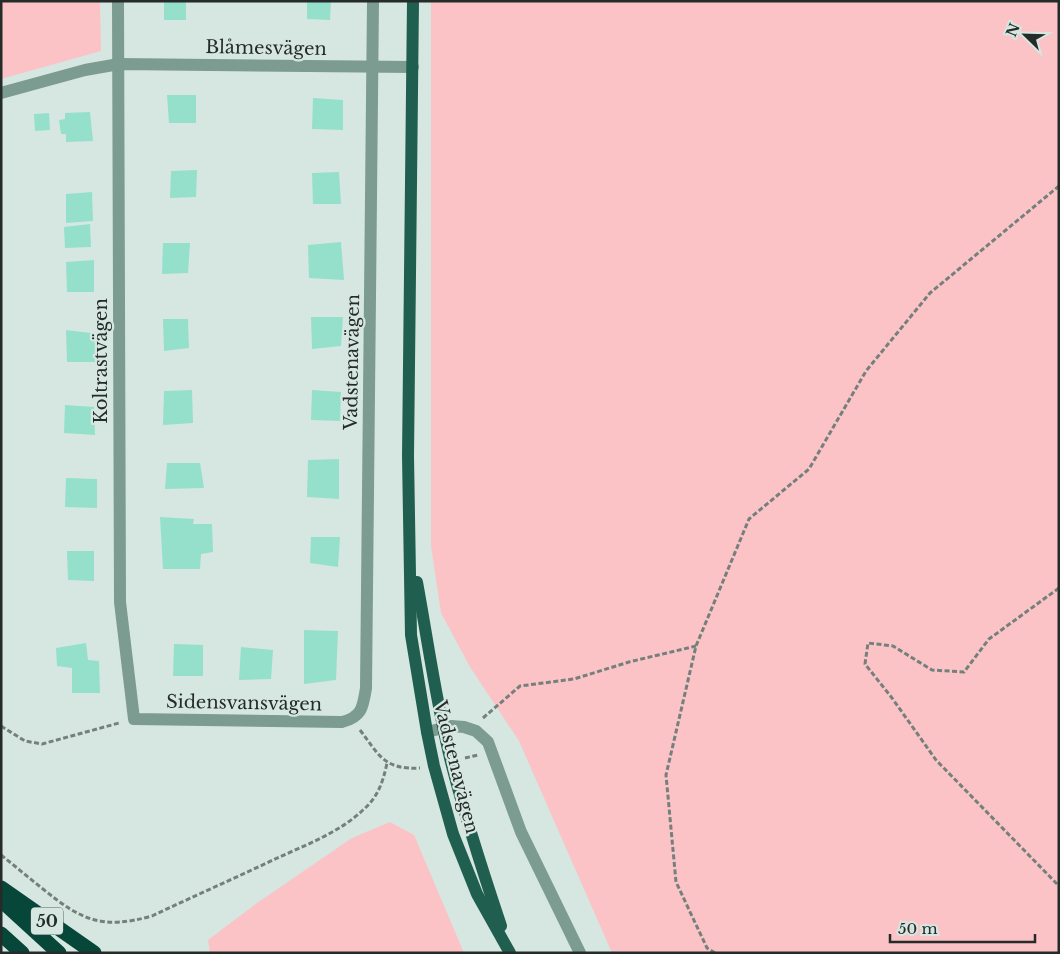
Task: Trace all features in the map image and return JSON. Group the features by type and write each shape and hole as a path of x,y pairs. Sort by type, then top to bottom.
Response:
{"highway":[{"name":"50","path":"1,888 94,953"},
{"name":"50","path":"1,900 59,953"},
{"name":"50","path":"1,934 22,953"}],"main road":[{"name":"Vadstenavägen","path":"414,1 408,456 411,635 434,766 453,834 476,894 510,952"},
{"name":"Vadstenavägen","path":"411,550 443,727 468,825 510,952"}],"street":[{"name":"Koltrastvägen","path":"118,1 120,602 134,719"},
{"name":"Vadstenavägen","path":"352,719 359,713 364,703 366,688 373,1"},
{"name":"Blåmesvägen","path":"118,64 413,67"},
{"path":"1,93 86,70 118,64"},
{"name":"Sidensvansvägen","path":"134,719 342,722 352,719"},
{"path":"427,732 443,727 464,726 476,730 488,742 521,832 580,953"}],"path":[{"path":"715,953 707,948 676,882 666,776 696,646 749,519 809,469 866,371 930,293 1059,186"},
{"path":"1059,588 989,639 964,672 932,670 893,646 868,643 864,664 892,698 936,760 1059,886"},
{"path":"476,730 483,716 520,686 574,679 629,662 696,646"},
{"path":"1,726 25,741 42,744 134,719"},
{"path":"1,855 66,907 81,916 97,921 114,922 133,921 152,916 337,829 363,811 379,790 387,763 352,719"}],"shaded area":[{"path":"1,1 100,1 101,51 1,79"},
{"path":"431,1 1059,1 1059,953 612,953 519,741 470,667 441,613 431,546"},
{"path":"390,822 414,835 464,953 210,953 208,940 257,903 352,838"}],"building":[{"path":"164,1 186,1 186,20 164,20"},
{"path":"307,1 331,1 330,20 307,19"},
{"path":"167,95 196,95 196,123 169,123"},
{"path":"313,98 343,100 343,130 312,129"},
{"path":"90,112 93,141 66,142 66,134 61,134 59,120 65,119 65,113"},
{"path":"49,113 50,130 35,131 34,114"},
{"path":"197,170 196,197 170,198 171,171"},
{"path":"339,172 341,204 313,204 312,173"},
{"path":"92,192 93,221 66,223 66,194"},
{"path":"90,224 91,247 65,248 64,227"},
{"path":"341,242 344,280 309,278 308,245"},
{"path":"163,243 190,243 188,273 162,274"},
{"path":"94,260 94,292 67,292 66,262"},
{"path":"311,317 343,317 341,346 312,349"},
{"path":"163,319 188,319 189,348 164,351"},
{"path":"66,330 99,334 99,362 67,362"},
{"path":"192,390 193,423 163,425 164,391"},
{"path":"312,390 341,392 340,421 311,420"},
{"path":"65,405 94,407 95,435 64,433"},
{"path":"339,459 339,499 307,497 308,460"},
{"path":"167,463 200,463 204,488 165,489"},
{"path":"66,478 97,479 97,508 65,507"},
{"path":"160,517 194,519 193,524 212,524 213,552 201,554 200,569 163,569"},
{"path":"311,537 340,537 338,567 310,563"},
{"path":"67,551 94,551 94,581 68,580"},
{"path":"304,630 338,631 336,680 304,684"},
{"path":"86,643 88,660 99,661 100,693 72,693 72,668 57,666 56,648"},
{"path":"174,644 203,645 203,676 173,676"},
{"path":"241,647 273,650 271,679 239,680"}]}
